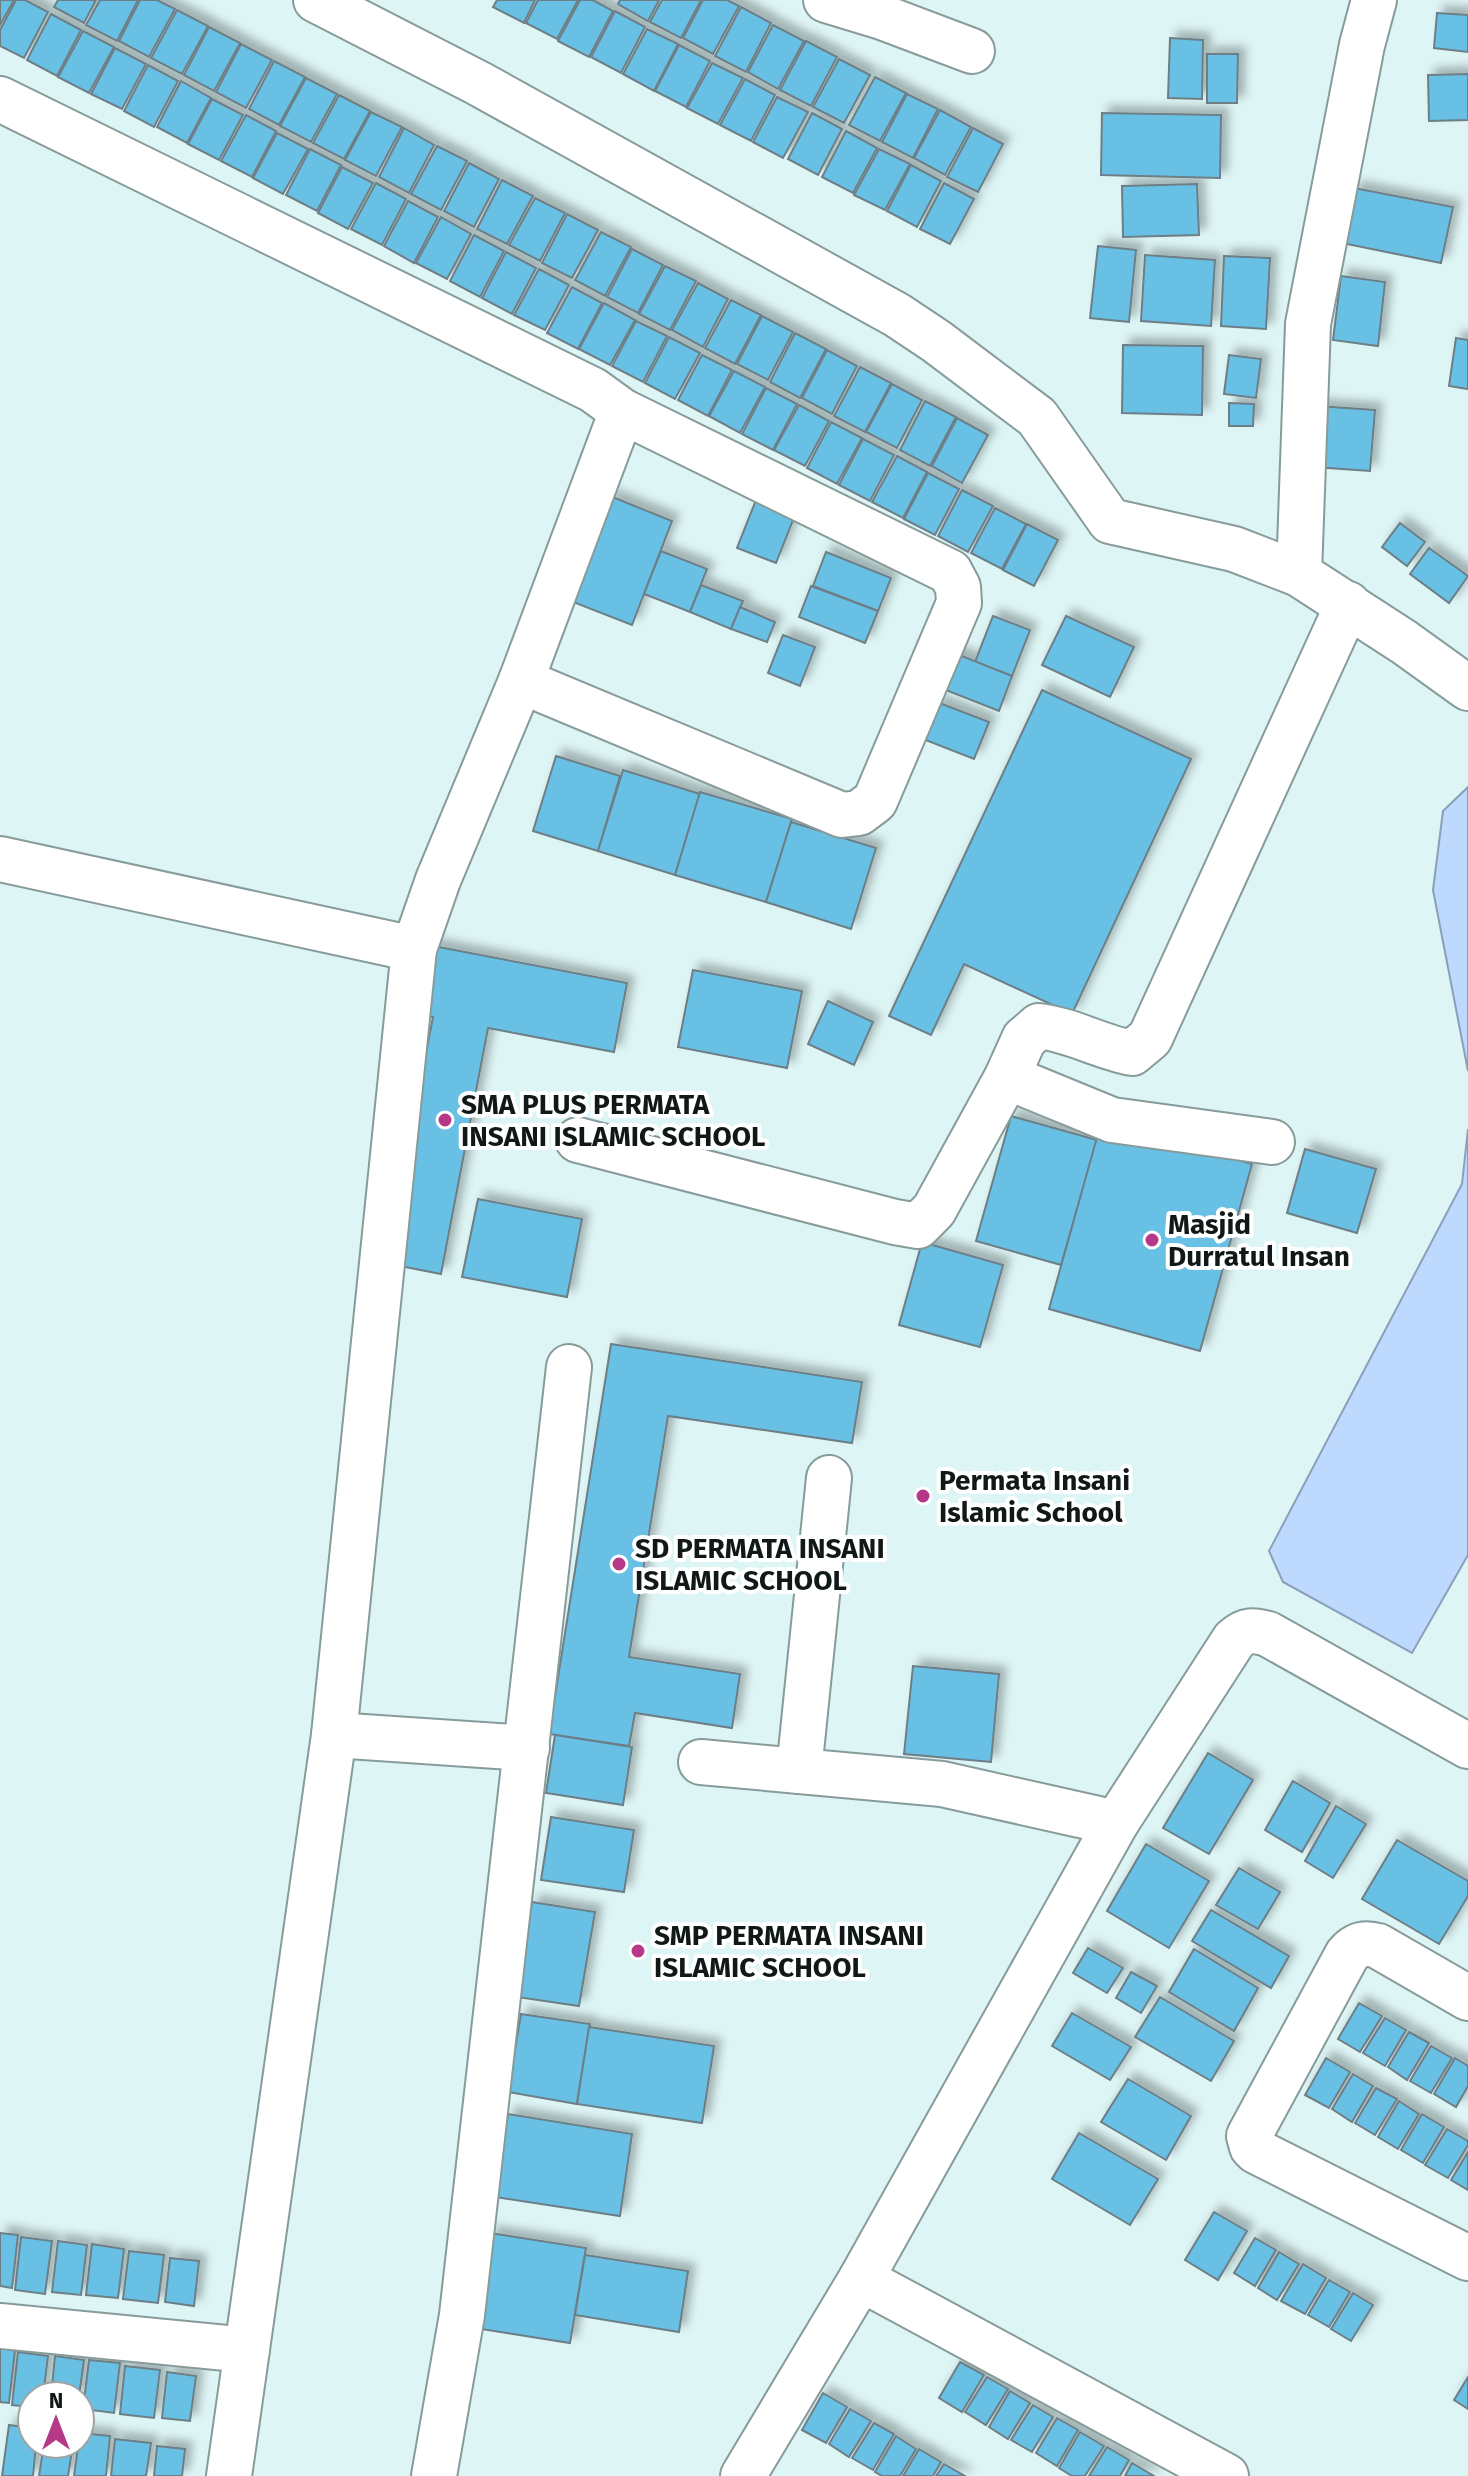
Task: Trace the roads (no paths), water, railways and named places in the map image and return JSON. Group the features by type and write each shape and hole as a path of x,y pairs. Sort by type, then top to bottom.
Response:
{"street":[{"path":"316,0 506,98 883,308 936,341 1037,417 1110,521 1234,549 1299,574 1348,604 1468,688"},
{"path":"826,0 881,9 972,51"},
{"path":"1299,574 1308,324 1362,45 1374,0"},
{"path":"0,99 593,390 622,411 950,572 958,587 959,603 875,801 859,813 842,815 521,681"},
{"path":"229,2476 334,1735 414,949 438,880 521,681 622,411"},
{"path":"578,1140 918,1226 934,1210 1007,1077 1024,1039 1039,1026 1060,1028 1113,1050 1132,1053 1150,1038 1348,604"},
{"path":"0,859 414,949"},
{"path":"1007,1077 1112,1120 1272,1142"},
{"path":"434,2476 462,2315 569,1367"},
{"path":"799,1771 829,1478"},
{"path":"743,2476 861,2279 1116,1823 1234,1640 1243,1632 1268,1634 1468,1746"},
{"path":"334,1735 527,1748"},
{"path":"701,1762 942,1784 1116,1823"},
{"path":"1468,1998 1378,1946 1368,1943 1357,1945 1347,1955 1250,2132 1249,2141 1256,2151 1468,2258"},
{"path":"861,2279 1226,2476"},
{"path":"0,2326 247,2350"}],"water":[{"path":"1468,787 1468,1071 1433,890 1443,811"},
{"path":"1468,1129 1468,1555 1412,1653 1283,1582 1269,1551 1462,1184"}],"place":[{"name":"SMA PLUS PERMATA INSANI ISLAMIC SCHOOL","path":"445,1120"},
{"name":"Masjid Durratul Insan","path":"1152,1240"},
{"name":"Permata Insani Islamic School","path":"923,1496"},
{"name":"SD PERMATA INSANI ISLAMIC SCHOOL","path":"619,1564"},
{"name":"SMP PERMATA INSANI ISLAMIC SCHOOL","path":"638,1951"}]}
